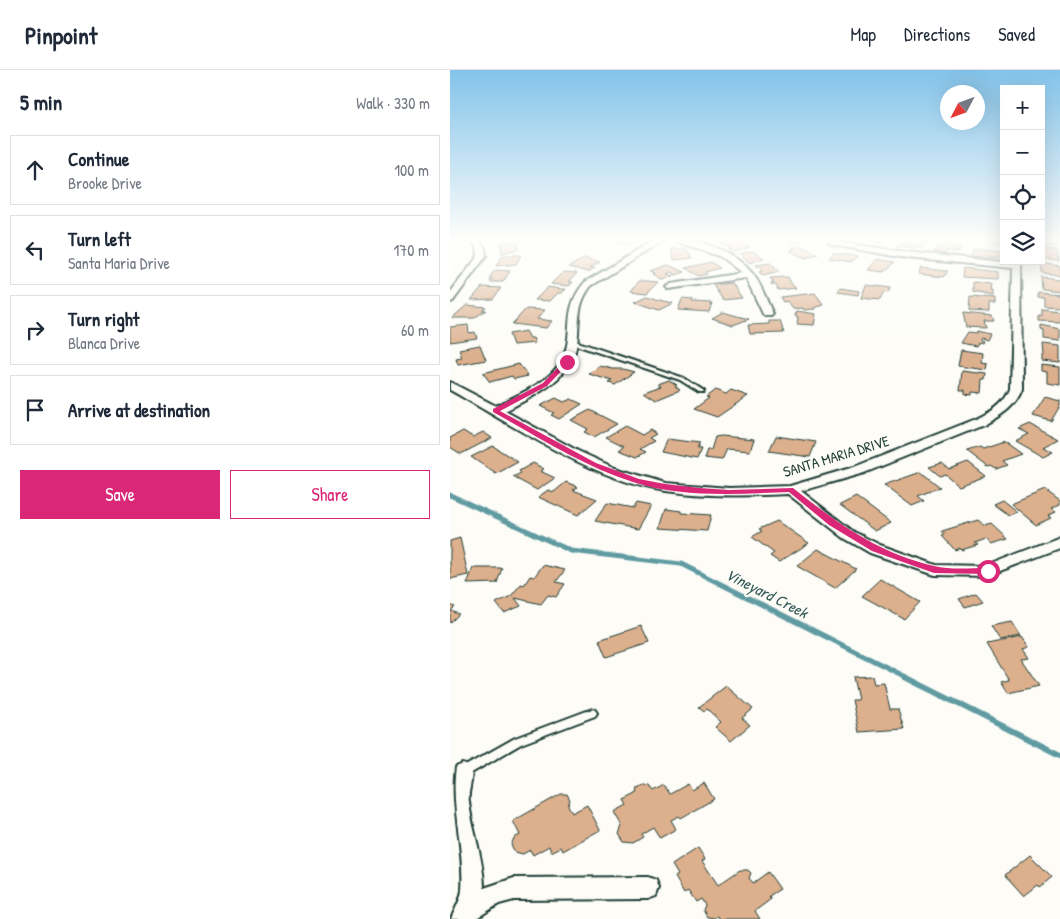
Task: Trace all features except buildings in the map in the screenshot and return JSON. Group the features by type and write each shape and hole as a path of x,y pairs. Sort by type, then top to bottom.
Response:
{"street":[{"path":"450,299 466,278"},
{"path":"495,411 545,385 567,362 571,353 574,306 588,284 599,278"},
{"path":"671,287 731,278"},
{"path":"749,278 768,314"},
{"name":"SANTA MARIA DRIVE","path":"450,386 593,464 636,480 665,487 719,492 790,490 859,470 980,422 999,412 1012,400 1016,389 1017,278"},
{"path":"790,490 849,535 875,549 934,570 988,571 1060,542"},
{"path":"463,773 458,798 474,874 467,914"},
{"path":"467,914 495,894 514,889 648,888"}],"lane":[{"path":"572,342 682,379 701,391"},
{"path":"463,773 518,741 592,713"}],"waterway":[{"name":"Vineyard Creek","path":"450,495 571,551 681,564 908,678"},
{"name":"Vineyard Creek","path":"905,677 1060,755"}],"route":[{"path":"567,362 545,385 495,411 593,464 636,480 665,487 729,492 790,490 849,535 875,549 934,570 988,571"}]}
